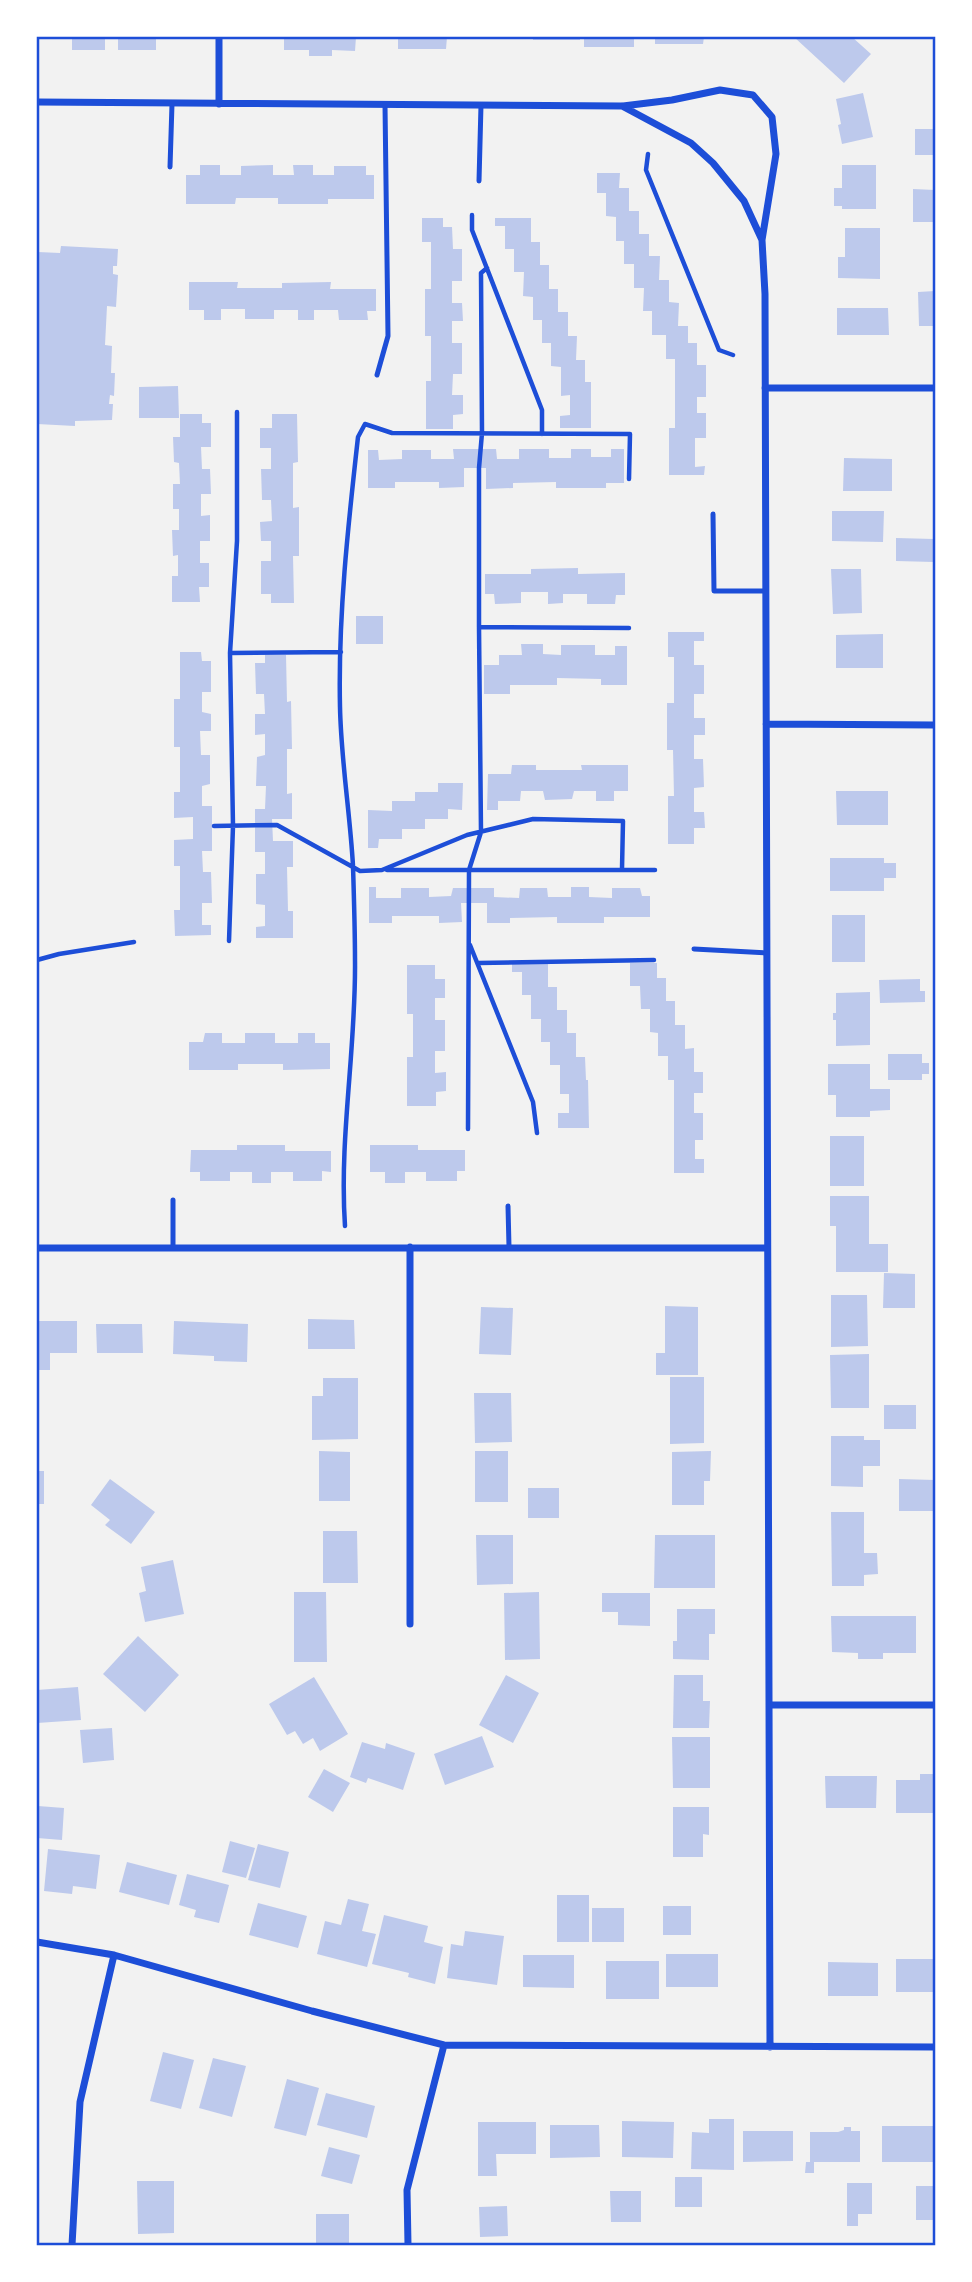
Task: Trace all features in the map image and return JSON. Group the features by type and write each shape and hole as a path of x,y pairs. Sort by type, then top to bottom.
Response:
{"street":[{"path":"219,37 219,104"},
{"path":"37,102 622,106 672,100 720,90 752,95 772,117 776,153 762,240 765,294 770,2048"},
{"path":"622,106 691,143 713,163 744,201 762,240"},
{"path":"765,388 935,388"},
{"path":"766,724 935,725"},
{"path":"410,1247 410,1624"},
{"path":"37,1248 766,1248"},
{"path":"769,1705 935,1705"},
{"path":"37,1942 114,1955 444,2045 935,2047"},
{"path":"72,2245 80,2102 114,1955"},
{"path":"408,2245 407,2190 444,2045"}],"lane":[{"path":"170,166 172,104"},
{"path":"377,374 388,336 385,105"},
{"path":"479,181 481,105"},
{"path":"713,514 714,591 766,591"},
{"path":"694,949 767,953"},
{"path":"173,1200 173,1248"},
{"path":"508,1206 509,1247"}],"path":[{"path":"648,154 646,170 719,351 733,355"},
{"path":"472,215 472,230 542,410 542,434"},
{"path":"468,1129 469,870 481,832 481,273 487,268"},
{"path":"229,941 233,825 230,653 237,529 237,412"},
{"path":"345,1226 344,1140 355,965 353,866 340,710 341,652 358,437 365,424 391,433 629,434 629,479"},
{"path":"479,627 629,628"},
{"path":"230,653 341,652"},
{"path":"382,870 481,832 533,819 623,821 622,869"},
{"path":"214,826 277,825 360,871 655,870"},
{"path":"469,940 533,1102 537,1133"},
{"path":"37,960 134,942"},
{"path":"478,963 654,960"}],"building":[{"path":"72,37 105,37 105,50 72,50"},
{"path":"118,37 156,37 156,50 118,50"},
{"path":"284,37 356,37 355,51 332,50 332,56 309,56 309,50 284,50"},
{"path":"398,37 447,37 446,49 398,49"},
{"path":"533,37 580,37 580,40 533,40"},
{"path":"584,37 634,37 634,47 584,47"},
{"path":"655,37 704,37 703,44 655,44"},
{"path":"794,37 852,37 871,54 844,83"},
{"path":"863,93 873,137 842,144 836,99"},
{"path":"915,129 935,129 935,155 915,155"},
{"path":"200,165 220,165 220,175 241,175 241,166 273,165 273,175 294,175 293,165 313,165 313,175 334,175 334,166 366,166 366,175 374,175 374,199 328,199 328,204 278,204 278,198 236,198 235,204 186,204 186,175 200,175"},
{"path":"842,165 876,165 876,209 842,209 842,206 834,206 834,188 842,188"},
{"path":"597,173 620,173 619,188 629,188 629,211 639,211 639,234 649,234 649,256 660,256 659,280 669,280 669,302 679,303 678,326 688,326 688,343 697,343 697,365 706,365 706,397 697,397 697,413 706,413 706,438 695,438 695,467 705,466 704,475 669,475 669,428 675,428 675,359 666,359 666,335 652,335 652,311 643,311 644,288 634,288 634,264 624,264 624,241 616,241 616,217 606,216 606,193 597,193"},
{"path":"913,189 935,190 935,222 913,222"},
{"path":"422,218 443,218 443,227 452,227 453,249 462,249 462,281 452,281 452,303 462,303 463,321 452,321 452,343 462,343 462,374 453,374 452,395 463,395 463,414 453,415 453,429 426,429 426,381 431,381 431,336 425,336 425,289 431,289 431,242 422,242"},
{"path":"495,218 531,218 531,242 540,242 540,265 549,265 549,289 558,289 558,312 568,312 568,336 577,336 576,360 585,360 585,382 591,382 591,428 560,428 560,416 570,415 570,395 561,396 561,367 551,366 551,343 542,343 542,320 533,320 533,297 523,296 524,272 514,272 514,249 505,249 505,226 495,226"},
{"path":"845,228 880,228 880,279 838,278 838,257 845,257"},
{"path":"61,246 118,249 117,266 113,266 113,274 118,275 116,307 107,306 105,345 112,346 111,373 115,373 114,396 110,395 109,404 113,404 112,420 75,421 75,426 37,424 38,252 60,253"},
{"path":"189,282 238,282 237,288 282,288 282,283 331,282 330,289 376,289 376,311 367,311 368,320 339,320 338,310 314,310 314,320 298,320 298,310 274,310 274,319 245,319 245,309 221,309 221,320 204,320 204,310 189,310"},
{"path":"935,291 935,326 919,326 918,292"},
{"path":"837,308 888,308 889,335 837,335"},
{"path":"178,386 179,418 139,418 139,387"},
{"path":"180,414 202,414 202,423 211,423 211,447 201,447 202,469 210,469 211,494 201,494 201,516 210,515 210,541 200,541 200,563 209,563 209,587 199,587 200,602 172,602 172,576 178,576 178,555 173,556 172,530 179,530 179,509 173,509 173,484 180,484 179,463 174,462 173,437 180,437"},
{"path":"272,414 297,414 298,462 293,463 293,508 299,507 299,556 293,556 294,603 271,603 271,594 261,594 261,561 271,561 271,541 261,541 260,522 272,521 271,500 262,500 261,469 271,469 271,448 260,448 260,428 272,428"},
{"path":"453,449 496,449 497,459 519,459 519,449 549,449 549,458 571,458 571,449 591,449 591,457 611,457 611,449 624,449 624,483 606,483 606,488 556,488 556,482 513,483 513,488 486,489 486,468 464,468 464,487 439,488 439,482 395,482 395,488 368,488 368,450 378,450 379,460 402,459 402,450 431,450 431,459 454,459"},
{"path":"844,458 892,459 892,491 843,491"},
{"path":"832,511 884,511 883,542 832,541"},
{"path":"896,538 934,539 934,562 896,561"},
{"path":"578,568 578,574 625,573 625,595 616,595 615,604 587,604 587,594 563,594 563,603 548,604 548,592 521,592 521,603 495,604 494,594 485,594 485,574 531,574 531,569"},
{"path":"831,569 861,569 862,613 833,614"},
{"path":"356,616 383,616 383,644 356,644"},
{"path":"668,632 704,632 704,641 694,641 694,665 704,665 704,694 694,694 694,718 705,718 705,735 694,735 694,759 703,759 704,787 694,788 694,812 704,812 705,828 694,828 694,844 668,844 668,796 674,796 673,750 667,750 667,703 674,703 674,657 668,657"},
{"path":"883,634 883,668 836,668 836,635"},
{"path":"521,644 543,644 543,654 561,655 561,645 595,645 595,655 615,655 615,646 627,646 627,685 601,685 601,679 557,678 557,685 510,685 510,694 484,694 484,665 499,665 499,655 522,655"},
{"path":"180,652 201,652 202,661 211,661 211,692 202,692 202,712 211,714 211,731 200,731 201,755 210,755 210,784 202,786 202,806 212,806 212,851 202,851 203,872 211,872 212,903 202,903 202,925 211,925 211,935 175,936 174,910 180,910 180,866 174,866 174,840 193,839 193,817 174,818 174,792 180,792 180,747 174,747 174,699 180,699"},
{"path":"265,655 286,655 287,702 291,701 292,749 287,749 287,794 292,793 292,819 272,819 273,841 293,841 293,867 287,867 288,911 293,911 293,938 256,938 256,927 265,926 265,905 256,904 256,874 265,874 265,852 255,852 255,809 265,809 266,786 256,786 257,757 265,755 265,734 255,735 255,714 265,714 264,694 256,694 255,663 265,663"},
{"path":"512,765 536,765 536,770 582,770 581,765 628,765 628,791 614,791 614,801 596,801 596,791 574,791 572,799 545,800 543,791 521,791 520,801 498,801 498,810 487,810 488,774 511,774"},
{"path":"438,783 463,783 462,810 448,809 448,819 425,819 425,829 402,829 402,839 379,839 378,848 368,848 368,810 392,811 392,801 415,801 415,792 438,792"},
{"path":"836,791 888,791 888,825 837,825"},
{"path":"830,858 884,858 884,863 896,863 896,878 884,878 884,891 830,891"},
{"path":"369,887 376,887 376,898 401,898 401,888 429,888 429,897 451,896 453,888 494,888 494,897 519,898 520,888 547,888 548,897 571,897 571,887 589,887 589,897 612,898 612,888 640,888 642,896 650,896 650,917 604,917 604,923 557,923 557,917 510,918 510,923 487,923 487,903 461,903 462,922 439,923 439,916 392,916 392,923 369,923"},
{"path":"832,915 865,915 865,962 832,962"},
{"path":"548,963 548,987 557,987 557,1010 567,1010 567,1033 576,1033 576,1057 585,1057 589,1128 558,1128 558,1113 569,1113 569,1094 560,1094 560,1065 550,1065 550,1042 541,1042 541,1019 531,1019 531,995 522,995 522,972 512,972 512,964"},
{"path":"630,963 657,963 657,978 666,978 666,1001 675,1001 675,1025 685,1025 685,1049 694,1048 694,1072 703,1072 703,1093 694,1093 694,1113 703,1113 703,1140 695,1140 695,1159 704,1159 704,1173 674,1173 674,1080 668,1080 668,1056 658,1056 658,1033 650,1032 650,1009 641,1009 640,986 630,986"},
{"path":"407,965 435,965 435,979 445,979 445,998 435,998 435,1020 445,1020 445,1051 435,1051 435,1073 446,1072 446,1091 436,1092 436,1106 407,1106 407,1057 413,1057 413,1014 407,1014"},
{"path":"920,979 920,991 925,991 925,1002 880,1003 879,980"},
{"path":"870,992 870,1045 836,1046 836,1020 833,1020 833,1013 836,1013 836,993"},
{"path":"205,1033 222,1033 222,1043 245,1043 245,1033 275,1033 275,1043 298,1043 298,1033 315,1033 315,1043 330,1043 330,1069 283,1070 283,1064 238,1064 238,1070 189,1070 189,1042 203,1042"},
{"path":"888,1054 922,1054 922,1063 929,1063 929,1074 922,1074 922,1080 888,1080"},
{"path":"828,1064 870,1064 870,1089 890,1089 890,1110 870,1111 870,1117 836,1117 836,1095 828,1095"},
{"path":"830,1136 864,1136 864,1186 830,1186"},
{"path":"237,1145 285,1145 285,1151 331,1151 331,1172 322,1171 322,1181 293,1181 293,1172 271,1172 271,1183 252,1183 252,1172 230,1172 230,1181 200,1181 200,1172 190,1172 191,1150 237,1150"},
{"path":"370,1145 418,1145 418,1150 465,1150 465,1171 457,1171 457,1181 426,1181 426,1172 405,1172 405,1183 385,1183 385,1172 370,1172"},
{"path":"830,1196 869,1196 869,1244 888,1244 888,1272 836,1272 836,1226 830,1226"},
{"path":"884,1273 915,1274 915,1308 883,1308"},
{"path":"831,1295 867,1295 868,1346 831,1347"},
{"path":"665,1306 698,1307 698,1375 656,1375 656,1353 665,1353"},
{"path":"481,1307 513,1308 511,1355 479,1354"},
{"path":"308,1319 354,1320 355,1349 308,1349"},
{"path":"37,1321 77,1321 77,1353 50,1353 50,1370 37,1370"},
{"path":"174,1321 248,1324 247,1362 214,1361 214,1356 173,1354"},
{"path":"96,1324 142,1324 143,1353 97,1353"},
{"path":"869,1354 869,1408 831,1408 830,1355"},
{"path":"670,1377 704,1377 704,1443 670,1444"},
{"path":"323,1378 358,1378 358,1439 312,1440 312,1396 323,1396"},
{"path":"474,1393 511,1393 512,1442 475,1443"},
{"path":"884,1405 916,1405 916,1429 884,1429"},
{"path":"831,1436 864,1436 864,1440 880,1440 880,1466 863,1466 863,1487 831,1486"},
{"path":"319,1451 350,1452 350,1501 319,1501"},
{"path":"475,1451 508,1451 508,1502 475,1502"},
{"path":"711,1451 710,1481 704,1481 704,1505 672,1505 672,1452"},
{"path":"37,1471 44,1471 44,1504 37,1504"},
{"path":"110,1479 155,1512 131,1544 105,1525 110,1520 91,1505"},
{"path":"899,1479 935,1480 935,1511 899,1511"},
{"path":"528,1488 559,1488 559,1518 528,1518"},
{"path":"831,1512 864,1512 864,1553 877,1553 878,1574 864,1575 864,1586 832,1586"},
{"path":"323,1531 357,1531 358,1583 323,1583"},
{"path":"476,1535 513,1535 513,1584 477,1585"},
{"path":"655,1535 715,1535 715,1588 654,1588"},
{"path":"173,1560 184,1614 145,1622 139,1593 146,1591 141,1567"},
{"path":"294,1592 326,1592 327,1662 294,1662"},
{"path":"539,1592 540,1659 505,1660 504,1593"},
{"path":"602,1593 650,1593 650,1626 618,1625 618,1612 602,1612"},
{"path":"677,1609 715,1609 715,1634 709,1634 709,1660 673,1659 673,1641 677,1641"},
{"path":"831,1616 916,1616 916,1653 883,1653 883,1659 858,1659 858,1653 832,1652"},
{"path":"138,1636 179,1675 145,1712 103,1674"},
{"path":"506,1675 539,1693 513,1743 479,1725"},
{"path":"674,1675 703,1675 703,1701 710,1701 709,1728 673,1728"},
{"path":"314,1677 348,1734 320,1751 313,1738 303,1744 295,1731 287,1735 269,1704"},
{"path":"78,1687 81,1720 37,1723 37,1690"},
{"path":"112,1728 114,1760 83,1763 80,1730"},
{"path":"482,1736 494,1767 445,1785 434,1754"},
{"path":"672,1737 710,1737 710,1788 673,1788"},
{"path":"362,1742 385,1749 386,1743 415,1753 403,1790 368,1778 366,1783 350,1777"},
{"path":"324,1769 350,1783 333,1812 308,1797"},
{"path":"920,1774 935,1774 935,1813 896,1813 896,1780 920,1780"},
{"path":"825,1776 877,1776 876,1808 826,1808"},
{"path":"38,1806 64,1808 62,1840 37,1838"},
{"path":"673,1807 709,1807 709,1835 703,1834 703,1857 673,1857"},
{"path":"230,1841 255,1848 246,1878 222,1872"},
{"path":"258,1844 289,1852 280,1888 248,1880"},
{"path":"48,1849 100,1855 96,1889 73,1886 72,1894 44,1891"},
{"path":"127,1862 177,1875 169,1905 119,1892"},
{"path":"187,1874 229,1885 219,1923 194,1917 196,1910 179,1905"},
{"path":"557,1895 589,1895 589,1942 557,1942"},
{"path":"348,1899 369,1904 362,1931 376,1934 367,1967 317,1954 325,1921 341,1925"},
{"path":"258,1903 307,1916 298,1948 249,1935"},
{"path":"663,1906 691,1906 691,1935 663,1935"},
{"path":"592,1908 624,1908 624,1942 592,1942"},
{"path":"384,1915 428,1926 424,1942 443,1947 435,1984 408,1977 409,1973 372,1964"},
{"path":"465,1931 504,1936 497,1985 447,1978 451,1944 463,1946"},
{"path":"666,1954 718,1954 718,1987 666,1987"},
{"path":"523,1955 574,1955 574,1988 523,1987"},
{"path":"896,1959 935,1959 935,1992 896,1992"},
{"path":"606,1961 659,1961 659,1999 606,1999"},
{"path":"828,1962 878,1963 878,1996 828,1996"},
{"path":"163,2052 194,2060 181,2109 150,2101"},
{"path":"213,2058 246,2066 232,2117 199,2108"},
{"path":"287,2079 319,2088 306,2136 274,2128"},
{"path":"326,2093 375,2106 367,2138 317,2125"},
{"path":"709,2119 734,2119 734,2170 691,2169 692,2132 709,2133"},
{"path":"622,2121 674,2122 673,2158 622,2157"},
{"path":"478,2122 536,2122 536,2154 496,2154 497,2176 478,2176"},
{"path":"550,2125 599,2125 600,2157 550,2158"},
{"path":"882,2126 933,2126 933,2162 882,2162"},
{"path":"844,2127 851,2127 851,2131 860,2131 860,2162 814,2162 814,2173 805,2173 806,2162 810,2162 810,2132 838,2132 844,2130"},
{"path":"743,2131 793,2131 793,2161 743,2162"},
{"path":"329,2147 360,2155 352,2184 321,2176"},
{"path":"675,2177 702,2177 702,2207 675,2207"},
{"path":"137,2181 174,2181 174,2233 138,2234"},
{"path":"847,2183 872,2183 872,2214 858,2214 858,2226 847,2226"},
{"path":"916,2186 935,2186 935,2220 916,2220"},
{"path":"610,2191 641,2191 641,2222 611,2222"},
{"path":"507,2206 508,2236 480,2237 479,2207"},
{"path":"316,2214 349,2214 349,2245 316,2245"}]}
